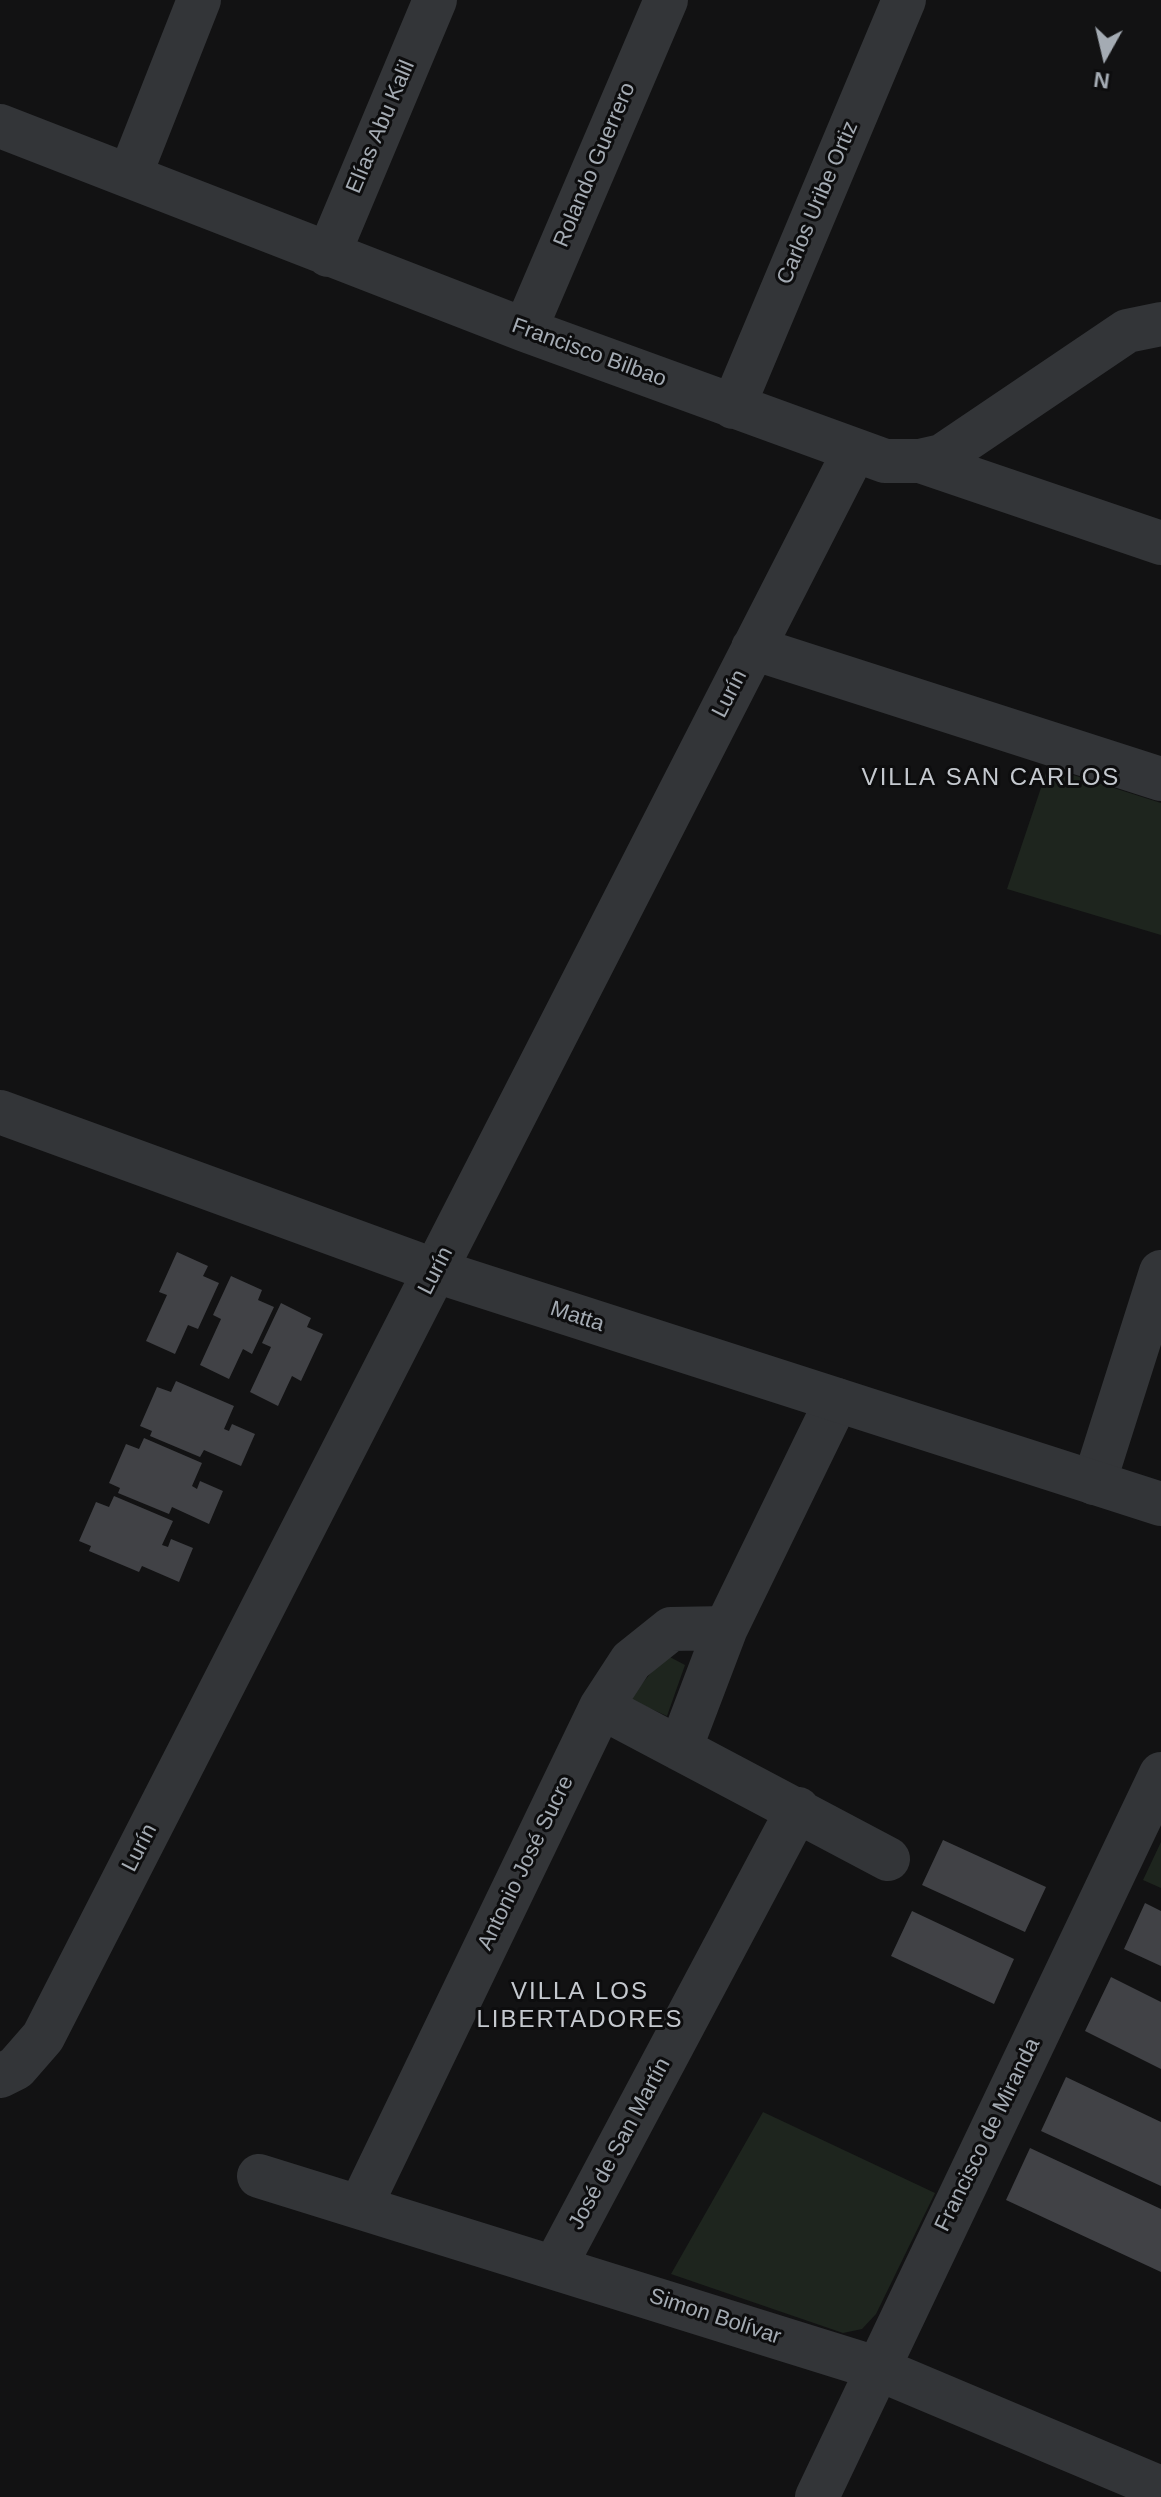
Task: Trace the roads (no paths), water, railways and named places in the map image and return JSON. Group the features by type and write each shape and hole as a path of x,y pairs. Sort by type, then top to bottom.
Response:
{"street":[{"path":"130,175 199,0"},
{"name":"Elías Abu Kalil","path":"328,255 435,0"},
{"name":"Rolando Guerrero","path":"525,330 666,0"},
{"name":"Carlos Uribe Ortiz","path":"733,407 904,0"},
{"name":"Francisco Bilbao","path":"0,126 525,330 854,452 901,463 920,461 956,448 1127,331 1161,324"},
{"name":"Lurín","path":"0,2076 16,2068 43,2037 854,452"},
{"path":"920,461 1161,543"},
{"path":"753,648 1161,779"},
{"name":"Matta","path":"0,1112 436,1271 1161,1504"},
{"path":"1094,1483 1161,1272"},
{"path":"680,1749 726,1628 837,1400"},
{"name":"Antonio José Sucre","path":"360,2207 601,1707 631,1661 671,1629 726,1628"},
{"path":"601,1707 888,1859"},
{"name":"Francisco de Miranda","path":"817,2497 1161,1774"},
{"name":"José de San Martín","path":"555,2266 798,1809"},
{"name":"Simon Bolívar","path":"259,2176 876,2368 1161,2488"}],"district":[{"name":"VILLA SAN CARLOS","path":"991,778"},
{"name":"VILLA LOS LIBERTADORES","path":"580,2006"}]}
